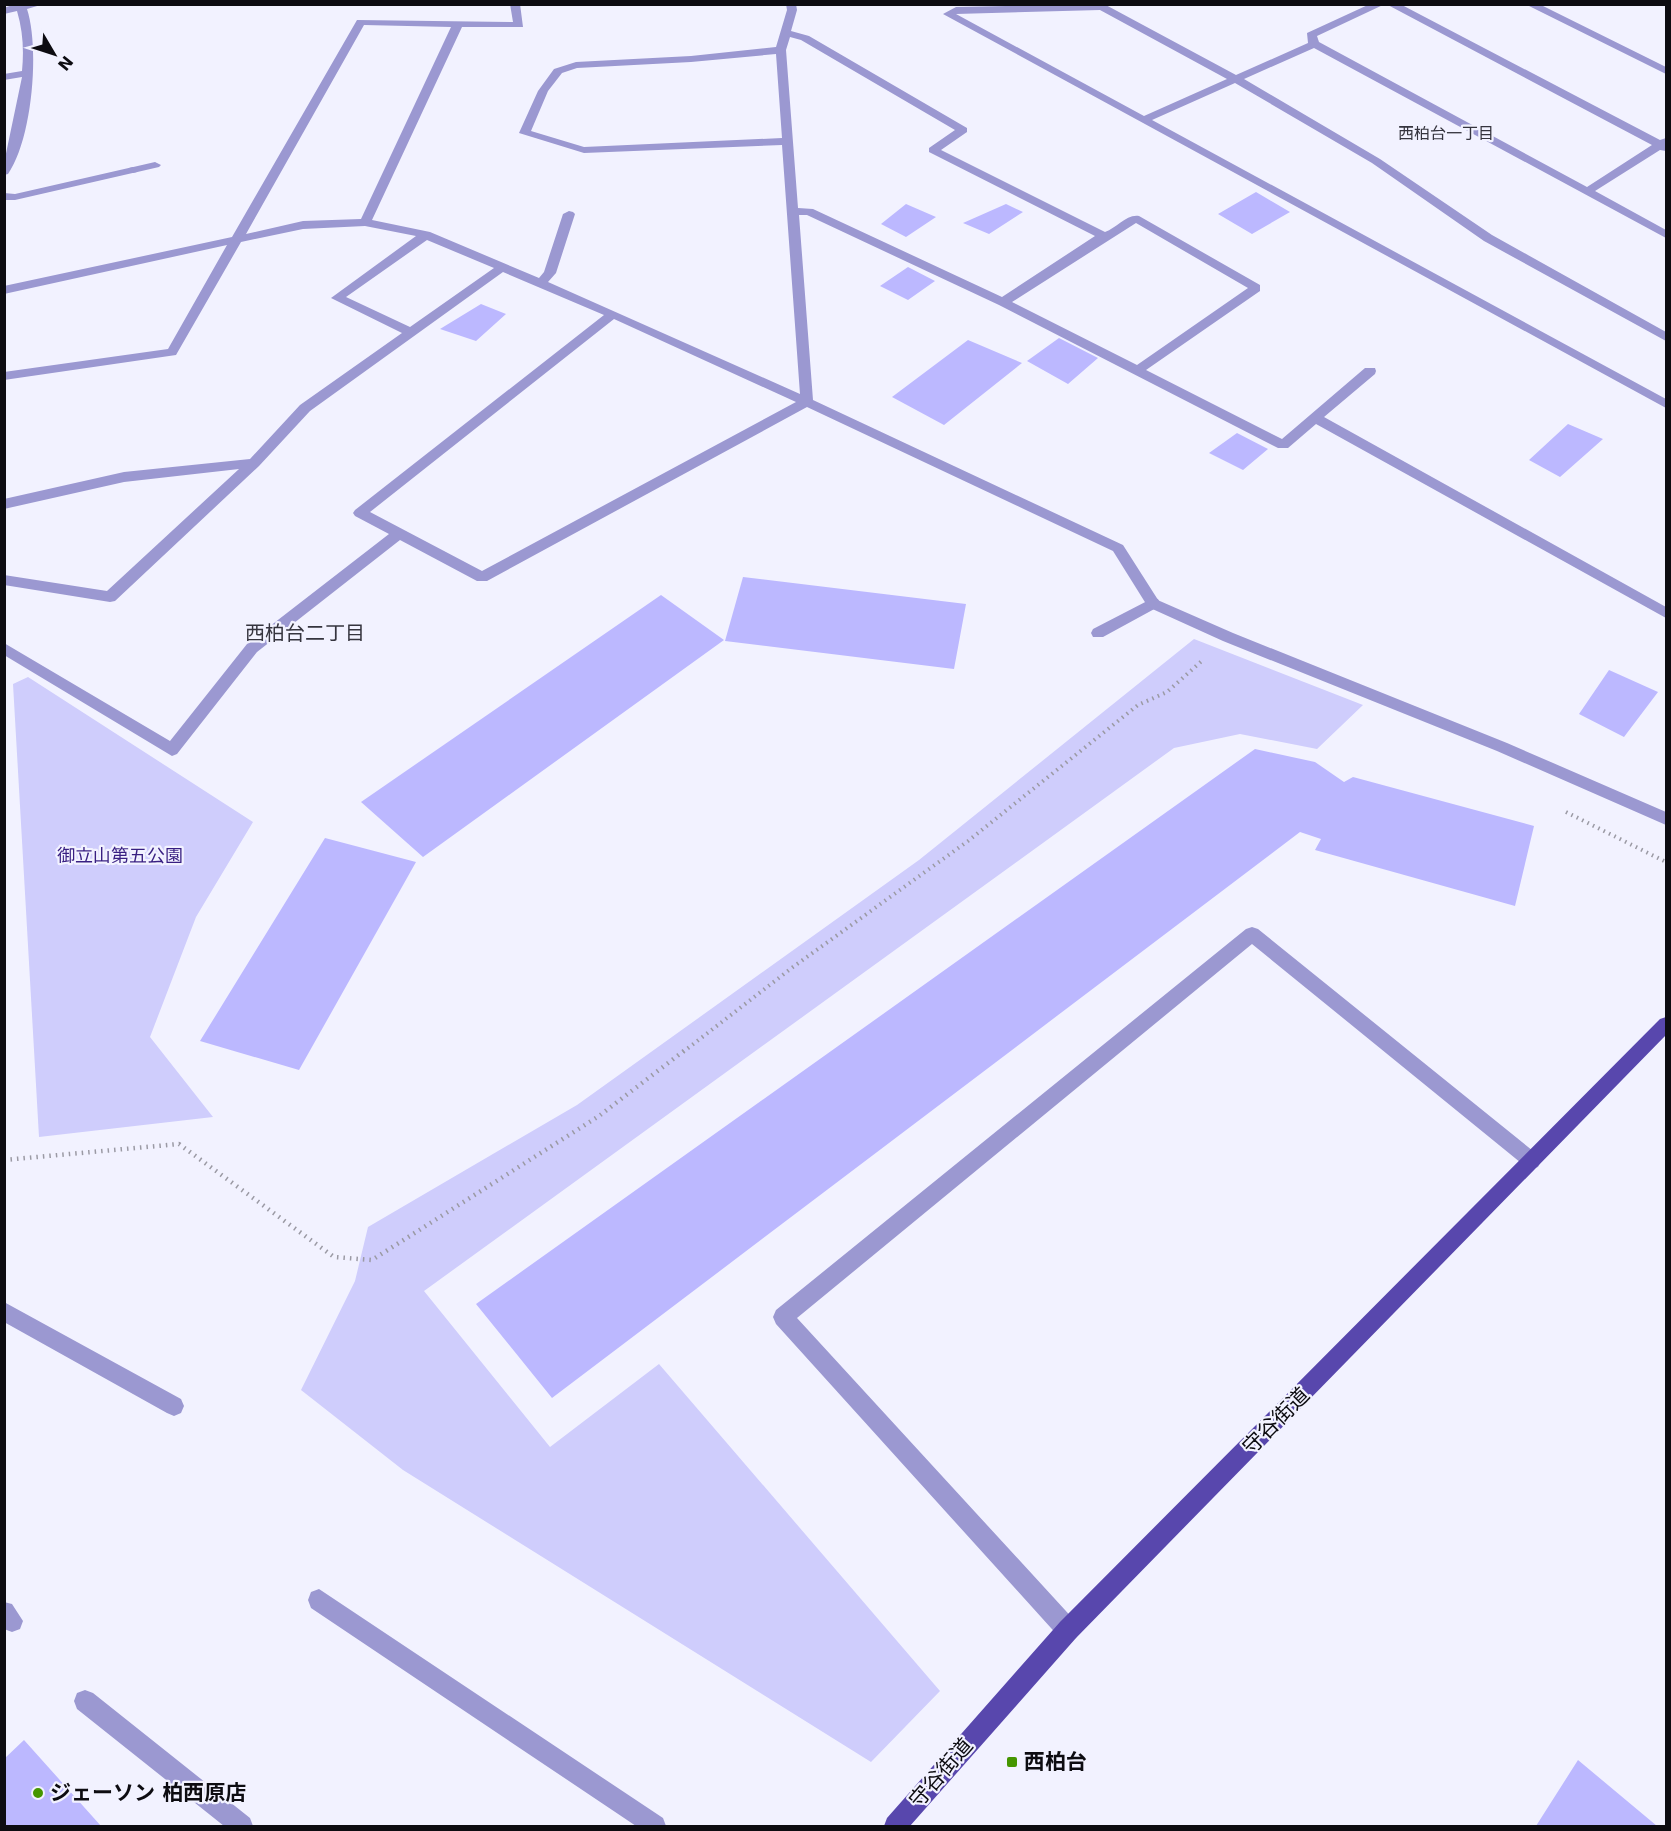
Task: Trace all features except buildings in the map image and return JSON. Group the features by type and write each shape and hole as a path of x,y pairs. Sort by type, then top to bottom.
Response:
{"main road":[{"name":"守谷街道","path":"895,1827 1068,1630 1666,1024"}],"street":[{"path":"4,11 39,4"},
{"path":"4,376 172,352 362,22 519,26 515,4"},
{"path":"791,4 792,10 781,50 807,402"},
{"path":"1380,4 1311,35 1314,44 1666,234"},
{"path":"1391,4 1665,144"},
{"path":"1532,5 1666,71"},
{"path":"4,172 11,162 28,73 27,22 21,6"},
{"path":"1666,337 1488,238 1376,160 1236,79 1102,7 956,10 948,14 1666,404"},
{"path":"364,222 447,51 458,23"},
{"path":"786,33 805,38 963,130 933,150 1104,236"},
{"path":"1144,120 1314,44"},
{"path":"781,50 691,59 576,65 558,71 543,91 525,133 584,150 788,141"},
{"path":"4,77 28,73"},
{"path":"1588,192 1665,144"},
{"path":"4,196 15,197 155,165"},
{"path":"793,212 809,211 1003,302 1283,445 1370,371"},
{"path":"542,282 550,273 569,214"},
{"path":"1003,302 1104,236 1117,232 1135,218 1256,288 1138,370"},
{"path":"4,290 303,225 364,222 426,235 542,282 613,314 1118,548 1153,603 1228,637 1502,747 1666,819"},
{"path":"411,332 336,298 426,235"},
{"path":"4,579 110,597 254,463 305,408 504,266"},
{"path":"613,314 360,513 482,577 807,402"},
{"path":"1315,418 1666,613"},
{"path":"4,504 124,477 254,463"},
{"path":"4,648 172,750 252,648 400,533"},
{"path":"1098,633 1153,603"},
{"path":"1068,1630 783,1317 1252,934 1532,1161"},
{"path":"4,1311 174,1406"},
{"path":"318,1600 655,1827"},
{"path":"85,1701 242,1827"}],"path":[{"path":"4,1160 180,1144 334,1257 372,1260 599,1116 793,967 968,841 1138,705 1167,693 1228,637"}],"green space":[{"path":"1194,639 1363,705 1317,749 1240,734 1174,748 424,1291 550,1447 659,1364 940,1691 871,1762 403,1470 301,1390 355,1281 368,1227 577,1105 919,860"},
{"name":"御立山第五公園","path":"28,677 253,822 196,917 150,1037 213,1117 39,1137 13,684"}],"place":[{"name":"西柏台","path":"1012,1762"},
{"name":"ジェーソン 柏西原店","path":"38,1793"}],"district":[{"name":"西柏台一丁目","path":"1446,133"},
{"name":"西柏台二丁目","path":"305,633"}]}
